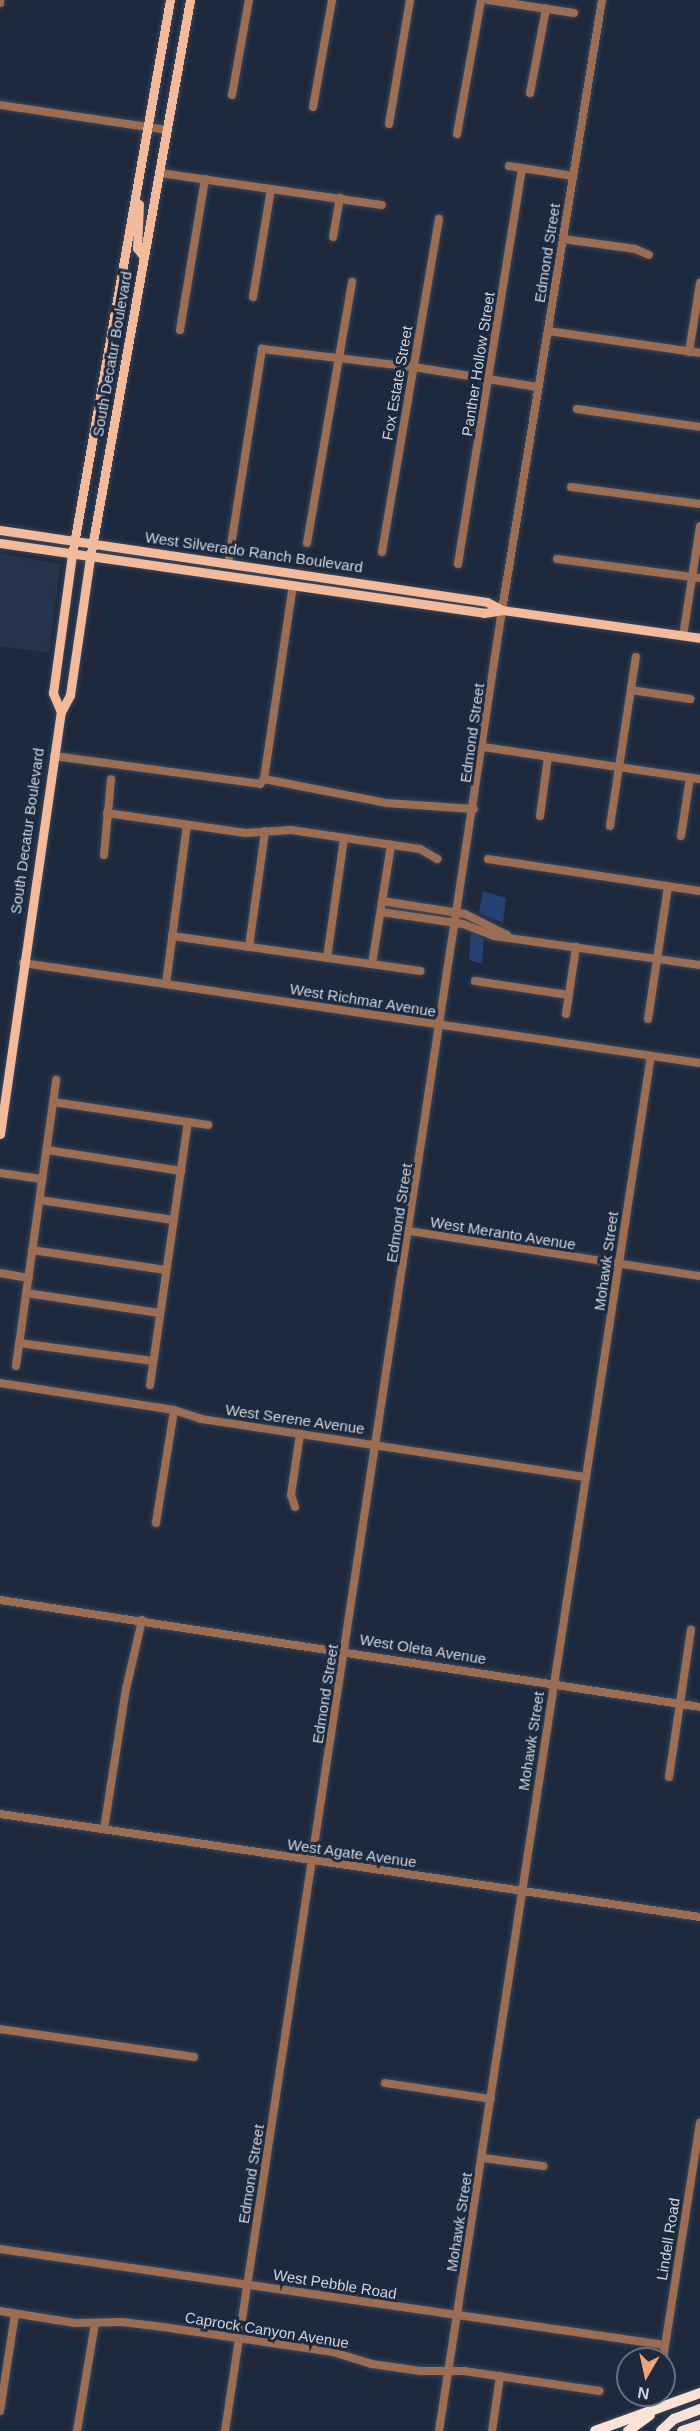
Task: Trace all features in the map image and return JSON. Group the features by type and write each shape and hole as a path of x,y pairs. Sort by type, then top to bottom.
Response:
{"highway":[{"path":"595,2431 700,2393"},
{"path":"661,2431 674,2419 700,2409"},
{"path":"628,2431 655,2410"},
{"path":"682,2431 700,2425"}],"main road":[{"name":"South Decatur Boulevard","path":"61,712 54,693 72,555 170,0"},
{"name":"South Decatur Boulevard","path":"0,1134 61,712 70,695 90,558 190,0"},
{"path":"138,187 137,248 144,257"},
{"name":"West Silverado Ranch Boulevard","path":"0,530 487,602 502,610"},
{"name":"West Silverado Ranch Boulevard","path":"0,543 90,558 484,613 502,610 700,638"}],"street":[{"path":"232,95 249,0"},
{"path":"313,107 332,0"},
{"path":"389,124 410,0"},
{"path":"457,134 481,0"},
{"path":"488,0 574,13"},
{"name":"Edmond Street","path":"225,2431 442,1026 502,610 602,0"},
{"path":"530,93 546,9"},
{"path":"0,105 167,130"},
{"path":"509,166 573,176"},
{"name":"Panther Hollow Street","path":"458,564 490,381 522,168"},
{"path":"160,173 382,205"},
{"path":"180,330 205,179"},
{"path":"252,297 271,189"},
{"path":"333,237 340,198"},
{"name":"Fox Estate Street","path":"382,552 439,219"},
{"path":"563,239 635,249 649,255"},
{"path":"307,543 352,282"},
{"path":"689,352 700,283"},
{"path":"548,331 700,353"},
{"path":"228,564 262,349 414,367 537,387"},
{"path":"577,409 700,427"},
{"path":"571,487 700,504"},
{"path":"683,636 696,577 700,526"},
{"path":"557,559 696,577"},
{"path":"262,782 292,586"},
{"path":"610,826 636,657"},
{"path":"631,690 690,699"},
{"path":"483,747 700,779"},
{"path":"54,756 262,782 386,803 474,809"},
{"path":"540,816 548,757"},
{"path":"681,836 690,778"},
{"path":"104,855 111,779"},
{"path":"107,813 246,833 291,830 420,849 437,859"},
{"path":"166,984 187,825"},
{"path":"249,947 265,831"},
{"path":"327,958 344,838"},
{"path":"372,964 391,845"},
{"path":"488,859 700,891"},
{"path":"648,1019 668,886"},
{"path":"382,901 459,913 511,937"},
{"path":"381,912 457,923 488,934 700,965"},
{"path":"172,936 421,971"},
{"path":"566,1014 576,947"},
{"name":"West Richmar Avenue","path":"23,963 700,1063"},
{"path":"475,981 569,995"},
{"name":"Mohawk Street","path":"439,2431 483,2158 520,1891 651,1056"},
{"path":"16,1366 56,1080"},
{"path":"53,1102 208,1125"},
{"path":"150,1385 188,1122"},
{"path":"47,1150 181,1171"},
{"path":"0,1173 42,1179"},
{"path":"40,1200 174,1220"},
{"name":"West Meranto Avenue","path":"410,1231 700,1276"},
{"path":"32,1250 166,1270"},
{"path":"0,1273 28,1278"},
{"path":"26,1293 160,1313"},
{"path":"19,1342 153,1361"},
{"name":"West Serene Avenue","path":"0,1383 174,1410 201,1419 586,1477"},
{"path":"156,1523 174,1410"},
{"path":"295,1507 291,1495 300,1434"},
{"name":"West Oleta Avenue","path":"0,1600 700,1707"},
{"path":"104,1829 126,1689 142,1620"},
{"path":"669,1777 691,1630"},
{"name":"West Agate Avenue","path":"0,1814 313,1862 700,1917"},
{"path":"0,2029 194,2057"},
{"path":"385,2083 491,2099"},
{"name":"Lindell Road","path":"665,2345 700,2123"},
{"path":"483,2158 543,2166"},
{"name":"West Pebble Road","path":"0,2249 665,2345"},
{"name":"Caprock Canyon Avenue","path":"0,2311 95,2323 122,2322 333,2352 372,2364 500,2376 600,2391"},
{"path":"0,2411 15,2314"},
{"path":"77,2431 95,2323"},
{"path":"492,2431 500,2376"}],"shaded area":[{"path":"0,553 61,564 49,653 0,646"},
{"path":"483,891 506,898 503,923 479,913"},
{"path":"471,931 484,939 482,964 469,960"}]}
